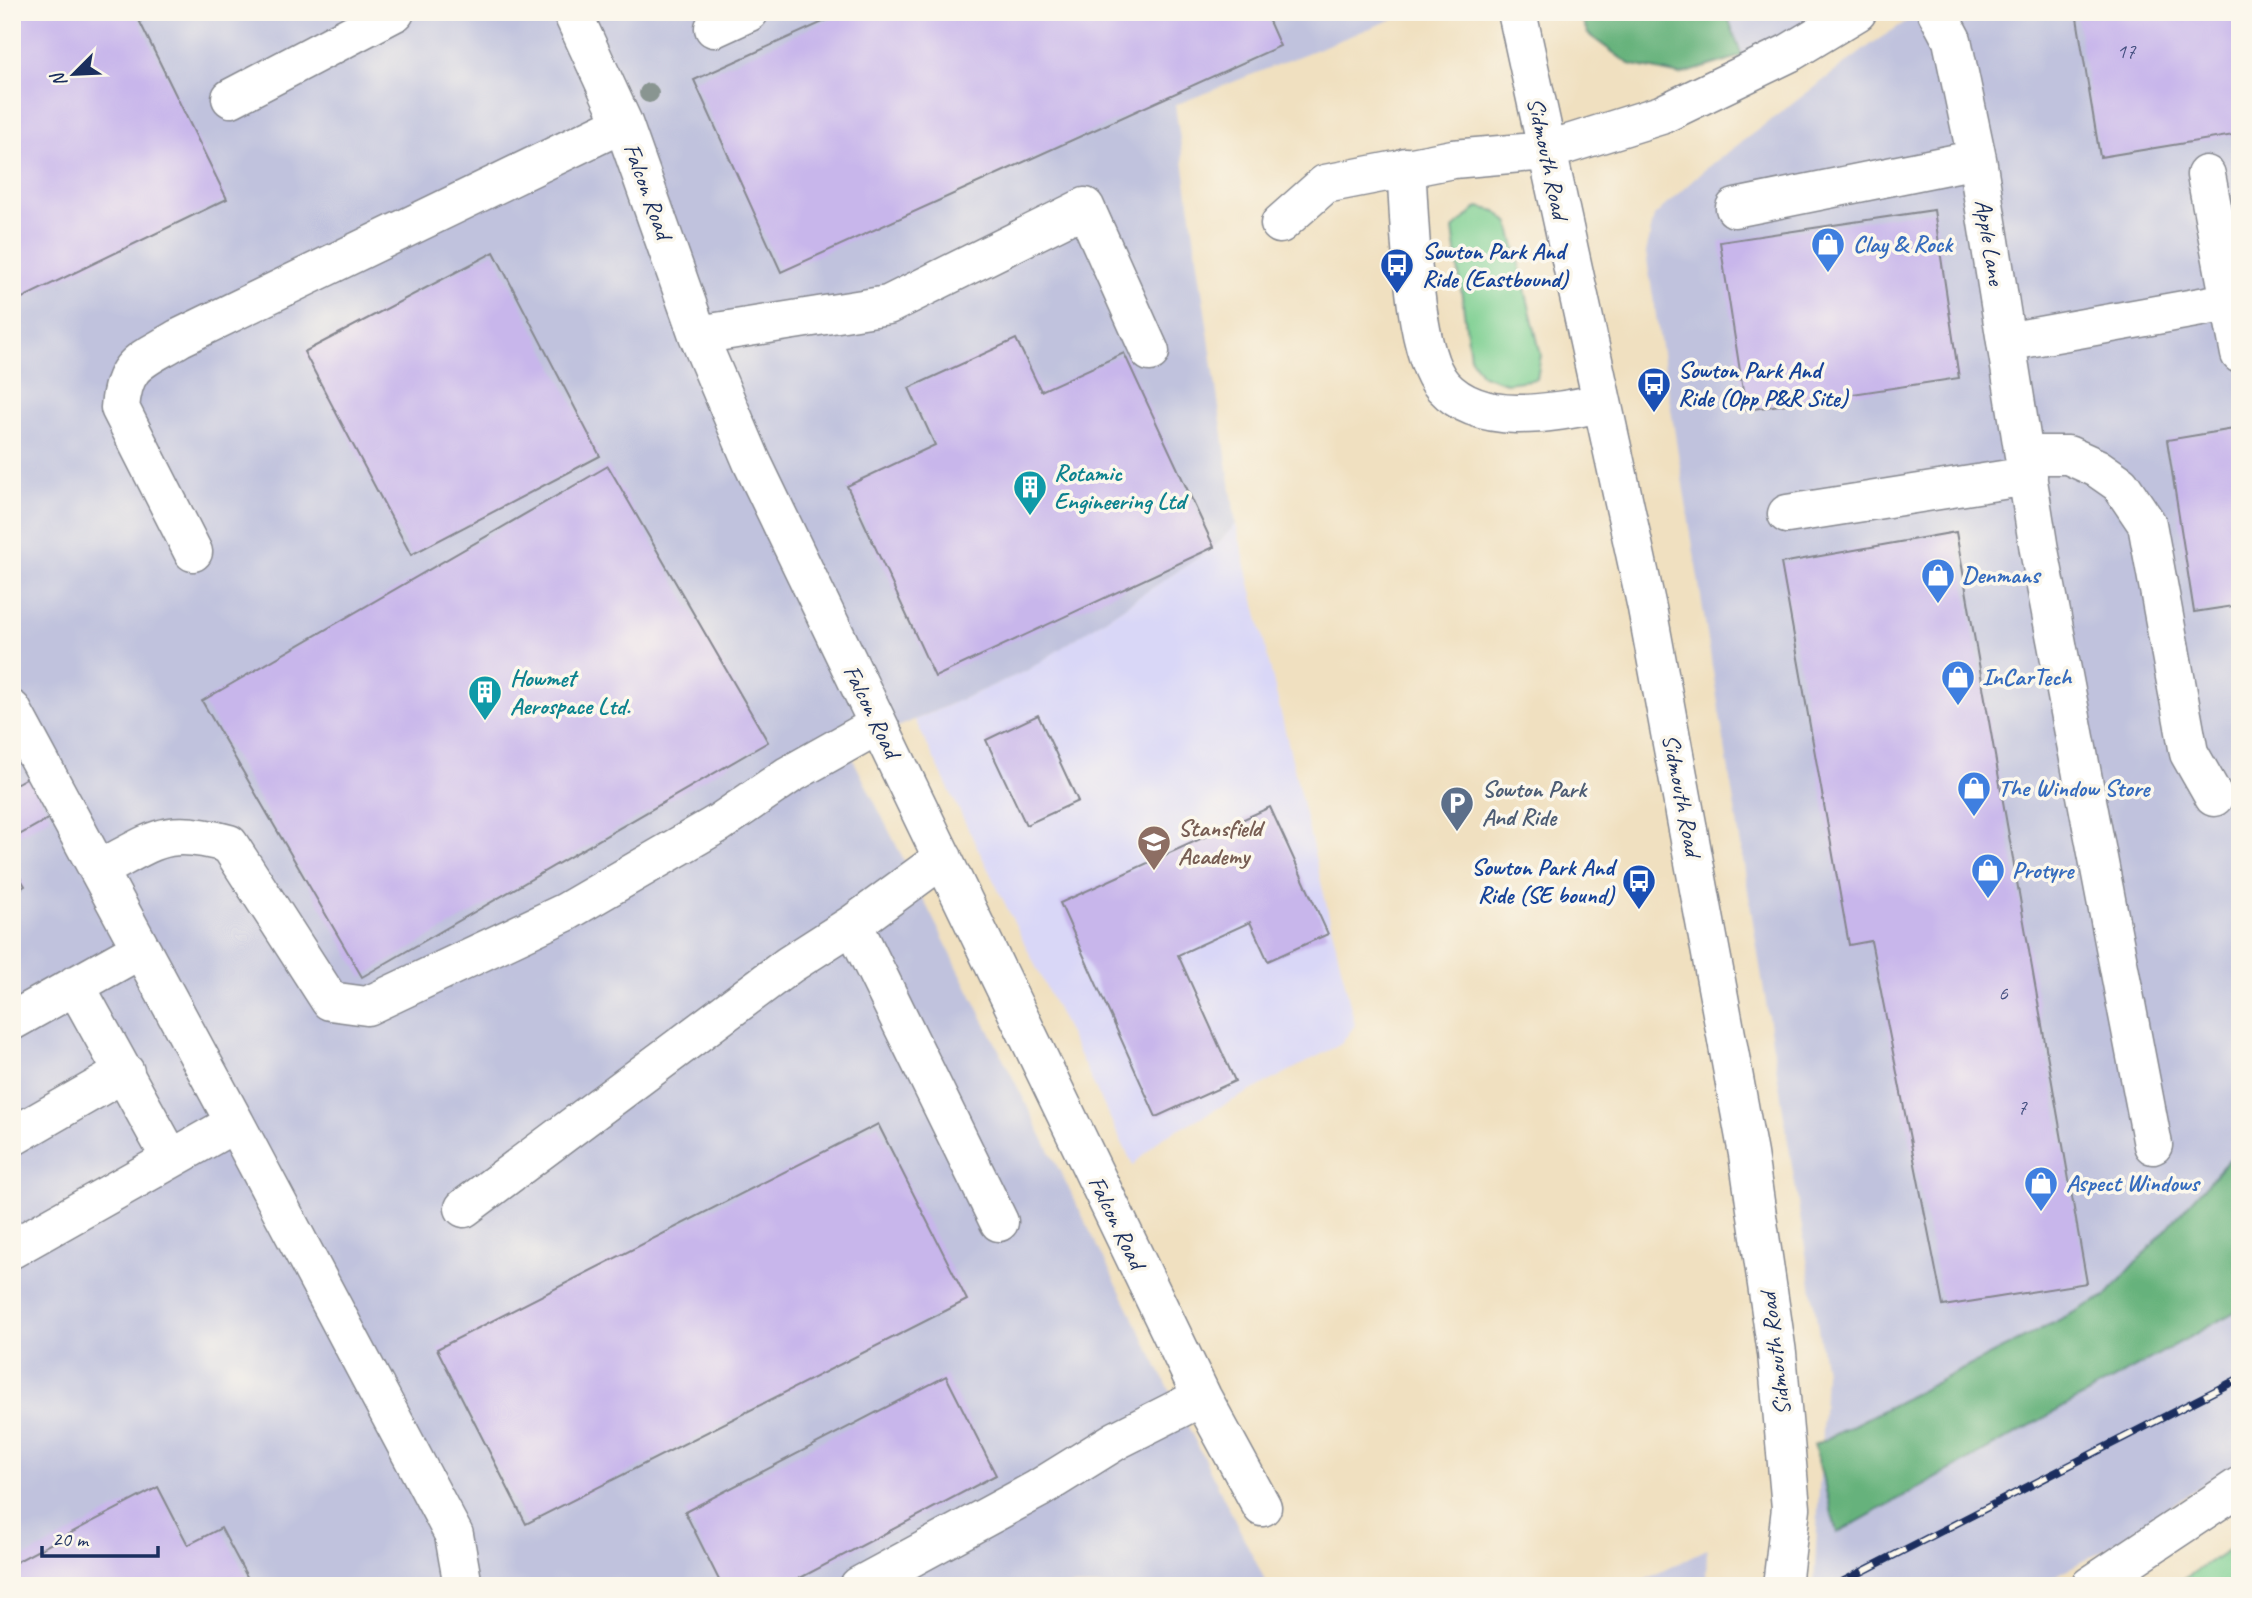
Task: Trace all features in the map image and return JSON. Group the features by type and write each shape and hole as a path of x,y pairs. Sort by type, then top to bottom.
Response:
{"street":[{"path":"231,98 395,12"},
{"path":"714,28 749,12"},
{"name":"Sidmouth Road","path":"1517,12 1647,608 1748,1154 1777,1353 1791,1508 1782,1586"},
{"path":"1280,224 1325,184 1406,167 1546,151 1661,116 1788,53 1857,12"},
{"name":"Apple Lane","path":"1937,12 1952,40 1977,159 2039,550 2153,1145"},
{"name":"Falcon Road","path":"583,16 698,335 752,462 1202,1397 1262,1507"},
{"path":"193,552 120,408 122,388 129,369 190,332 623,123"},
{"path":"1735,208 1977,159"},
{"path":"1406,167 1418,310 1428,358 1443,386 1472,406 1500,412 1546,414 1601,403"},
{"path":"2206,175 2235,301 2240,354"},
{"path":"698,335 888,305 1085,207 1150,352"},
{"path":"2007,342 2235,301"},
{"path":"1787,514 1907,495 2067,455 2097,468 2120,484 2147,524 2189,753 2214,797"},
{"path":"12,710 100,869 454,1535 463,1586"},
{"path":"100,869 166,835 200,836 229,844 330,1001 367,1006 566,912 719,823 789,775 878,725"},
{"path":"464,1208 789,965 853,925 943,858"},
{"path":"853,925 999,1222"},
{"path":"12,1021 141,948"},
{"path":"75,985 171,1159"},
{"path":"12,1137 125,1072"},
{"path":"12,1249 235,1123"},
{"path":"859,1586 1038,1489 1118,1440 1202,1397"},
{"path":"2090,1586 2240,1486"}],"shaded area":[{"path":"12,12 1411,12 1175,105 1236,524 1214,547 1028,670 848,749 1268,1586 12,1586"},
{"path":"1726,12 1829,12 1742,56"},
{"path":"1921,12 2240,12 2240,1460 2112,1545 2037,1586 1814,1586 1825,1372 1646,253 1654,216 1703,171 1873,43"},
{"name":"Stansfield Academy","path":"1236,524 1355,1025 1341,1044 1161,1138 1133,1165 915,720 1028,670 1214,547"},
{"path":"1707,1549 1706,1586 1632,1586"}],"green space":[{"path":"1579,12 1726,12 1742,56 1680,75 1629,64 1588,34"},
{"path":"1478,207 1496,211 1509,223 1541,355 1537,379 1506,383 1482,375 1470,357 1453,229"},
{"path":"2240,1147 2240,1309 1837,1533 1814,1445 2106,1296"},
{"path":"2240,1542 2240,1586 2173,1586"}],"building":[{"path":"12,12 135,12 227,199 12,303"},
{"path":"845,12 1265,12 1280,46 781,272 694,80"},
{"path":"2076,12 2240,12 2240,134 2100,157"},
{"path":"1934,210 1959,378 1746,410 1720,242"},
{"path":"494,252 600,456 411,555 304,352"},
{"name":"Rotamic Engineering Ltd","path":"1016,339 1041,391 1124,353 1214,547 935,677 847,486 935,445 909,388"},
{"path":"2240,428 2240,605 2194,612 2167,440"},
{"name":"Howmet Aerospace Ltd.","path":"608,466 768,742 362,977 202,701"},
{"path":"1956,532 2087,1283 1943,1306 1871,941 1849,945 1781,563"},
{"path":"1038,715 1078,801 1026,825 986,740"},
{"path":"28,777 51,817 12,839 12,786"},
{"path":"1270,807 1328,934 1268,961 1250,922 1178,955 1235,1081 1156,1117 1060,903"},
{"path":"12,864 25,886 12,894"},
{"path":"878,1124 967,1300 526,1524 437,1349"},
{"path":"946,1376 996,1475 785,1586 722,1586 685,1512"},
{"path":"158,1487 188,1545 221,1528 252,1586 12,1586 12,1564"}],"railway":[{"path":"1834,1586 2240,1378"}],"place":[{"name":"Clay & Rock","path":"1828,274"},
{"name":"Sowton Park And Ride (Eastbound)","path":"1397,295"},
{"name":"Sowton Park And Ride (Opp P&R Site)","path":"1654,414"},
{"name":"Rotamic Engineering Ltd","path":"1030,517"},
{"name":"Denmans","path":"1938,605"},
{"name":"InCarTech","path":"1958,707"},
{"name":"Howmet Aerospace Ltd.","path":"485,722"},
{"name":"The Window Store","path":"1974,818"},
{"name":"Sowton Park And Ride","path":"1457,833"},
{"name":"Stansfield Academy","path":"1154,872"},
{"name":"Protyre","path":"1988,900"},
{"name":"Sowton Park And Ride (SE bound)","path":"1639,911"},
{"name":"Aspect Windows","path":"2041,1213"}]}
